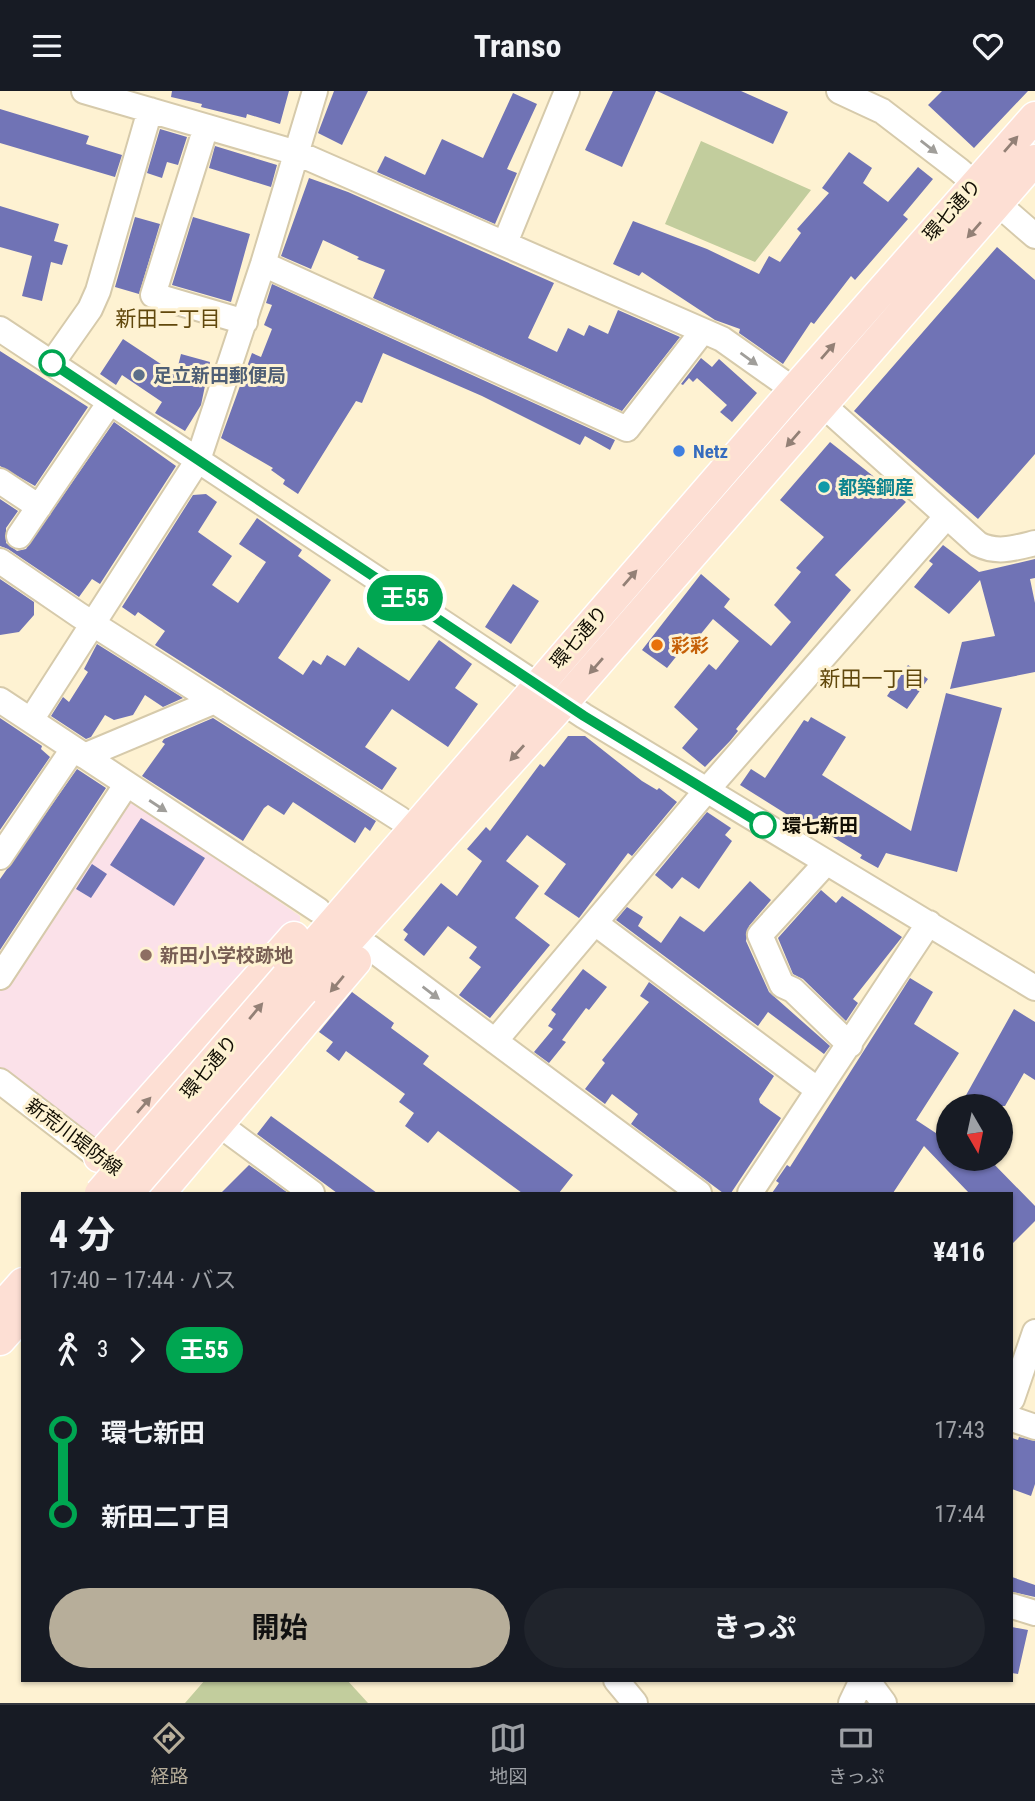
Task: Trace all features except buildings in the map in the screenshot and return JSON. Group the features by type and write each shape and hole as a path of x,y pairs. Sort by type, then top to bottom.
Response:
{"main road":[{"name":"環七通り","path":"101,1192 294,984 481,793 563,703 822,405 986,193 1035,117"},
{"name":"環七通り","path":"129,1192 453,785 794,390 986,193 1035,160"},
{"path":"99,1157 400,819 453,785"},
{"path":"161,1192 453,849 481,793"},
{"path":"0,1309 21,1285"},
{"path":"0,1340 21,1316"}],"street":[{"path":"84,91 297,153 722,339 794,390"},
{"path":"31,720 198,460 245,322 315,91"},
{"path":"505,243 567,91"},
{"path":"839,91 888,101 1035,236"},
{"path":"52,363 90,309 98,291 150,110"},
{"path":"205,127 153,295 245,322"},
{"path":"263,264 627,429 702,332"},
{"path":"0,329 563,703 1035,988"},
{"path":"19,536 110,402"},
{"path":"822,405 988,549 1002,550 1035,543"},
{"path":"0,481 39,507"},
{"path":"495,1041 706,791 947,516"},
{"path":"0,561 400,819"},
{"path":"0,700 318,910"},
{"path":"0,857 78,753 215,701"},
{"path":"0,977 126,785"},
{"path":"826,863 760,935 782,985 793,990 850,1045"},
{"path":"595,923 818,1090"},
{"path":"751,1192 929,923"},
{"path":"369,947 698,1192"},
{"name":"新荒川堤防線","path":"0,1081 147,1192"},
{"path":"224,1128 311,1192"},
{"path":"1013,1396 1035,1332"},
{"path":"1013,1419 1035,1427"},
{"path":"1013,1606 1035,1613"},
{"path":"618,1682 635,1703"},
{"path":"850,1703 863,1682"},
{"path":"866,1682 884,1703"}],"shaded area":[{"name":"新田小学校跡地","path":"128,797 300,916 300,925 96,1143 0,1075 0,985"}],"green space":[{"path":"701,141 811,190 755,262 665,224"},
{"path":"203,1682 349,1682 368,1703 185,1703"}],"bus line":[{"name":"王55","path":"52,363 584,716 763,825"}],"place":[{"name":"足立新田郵便局","path":"139,375"},
{"name":"Netz","path":"679,451"},
{"name":"都築鋼産","path":"824,487"},
{"name":"彩彩","path":"657,645"},
{"name":"環七新田","path":"763,825"},
{"name":"新田小学校跡地","path":"146,955"}],"district":[{"name":"新田二丁目","path":"168,319"},
{"name":"新田一丁目","path":"872,679"}]}
